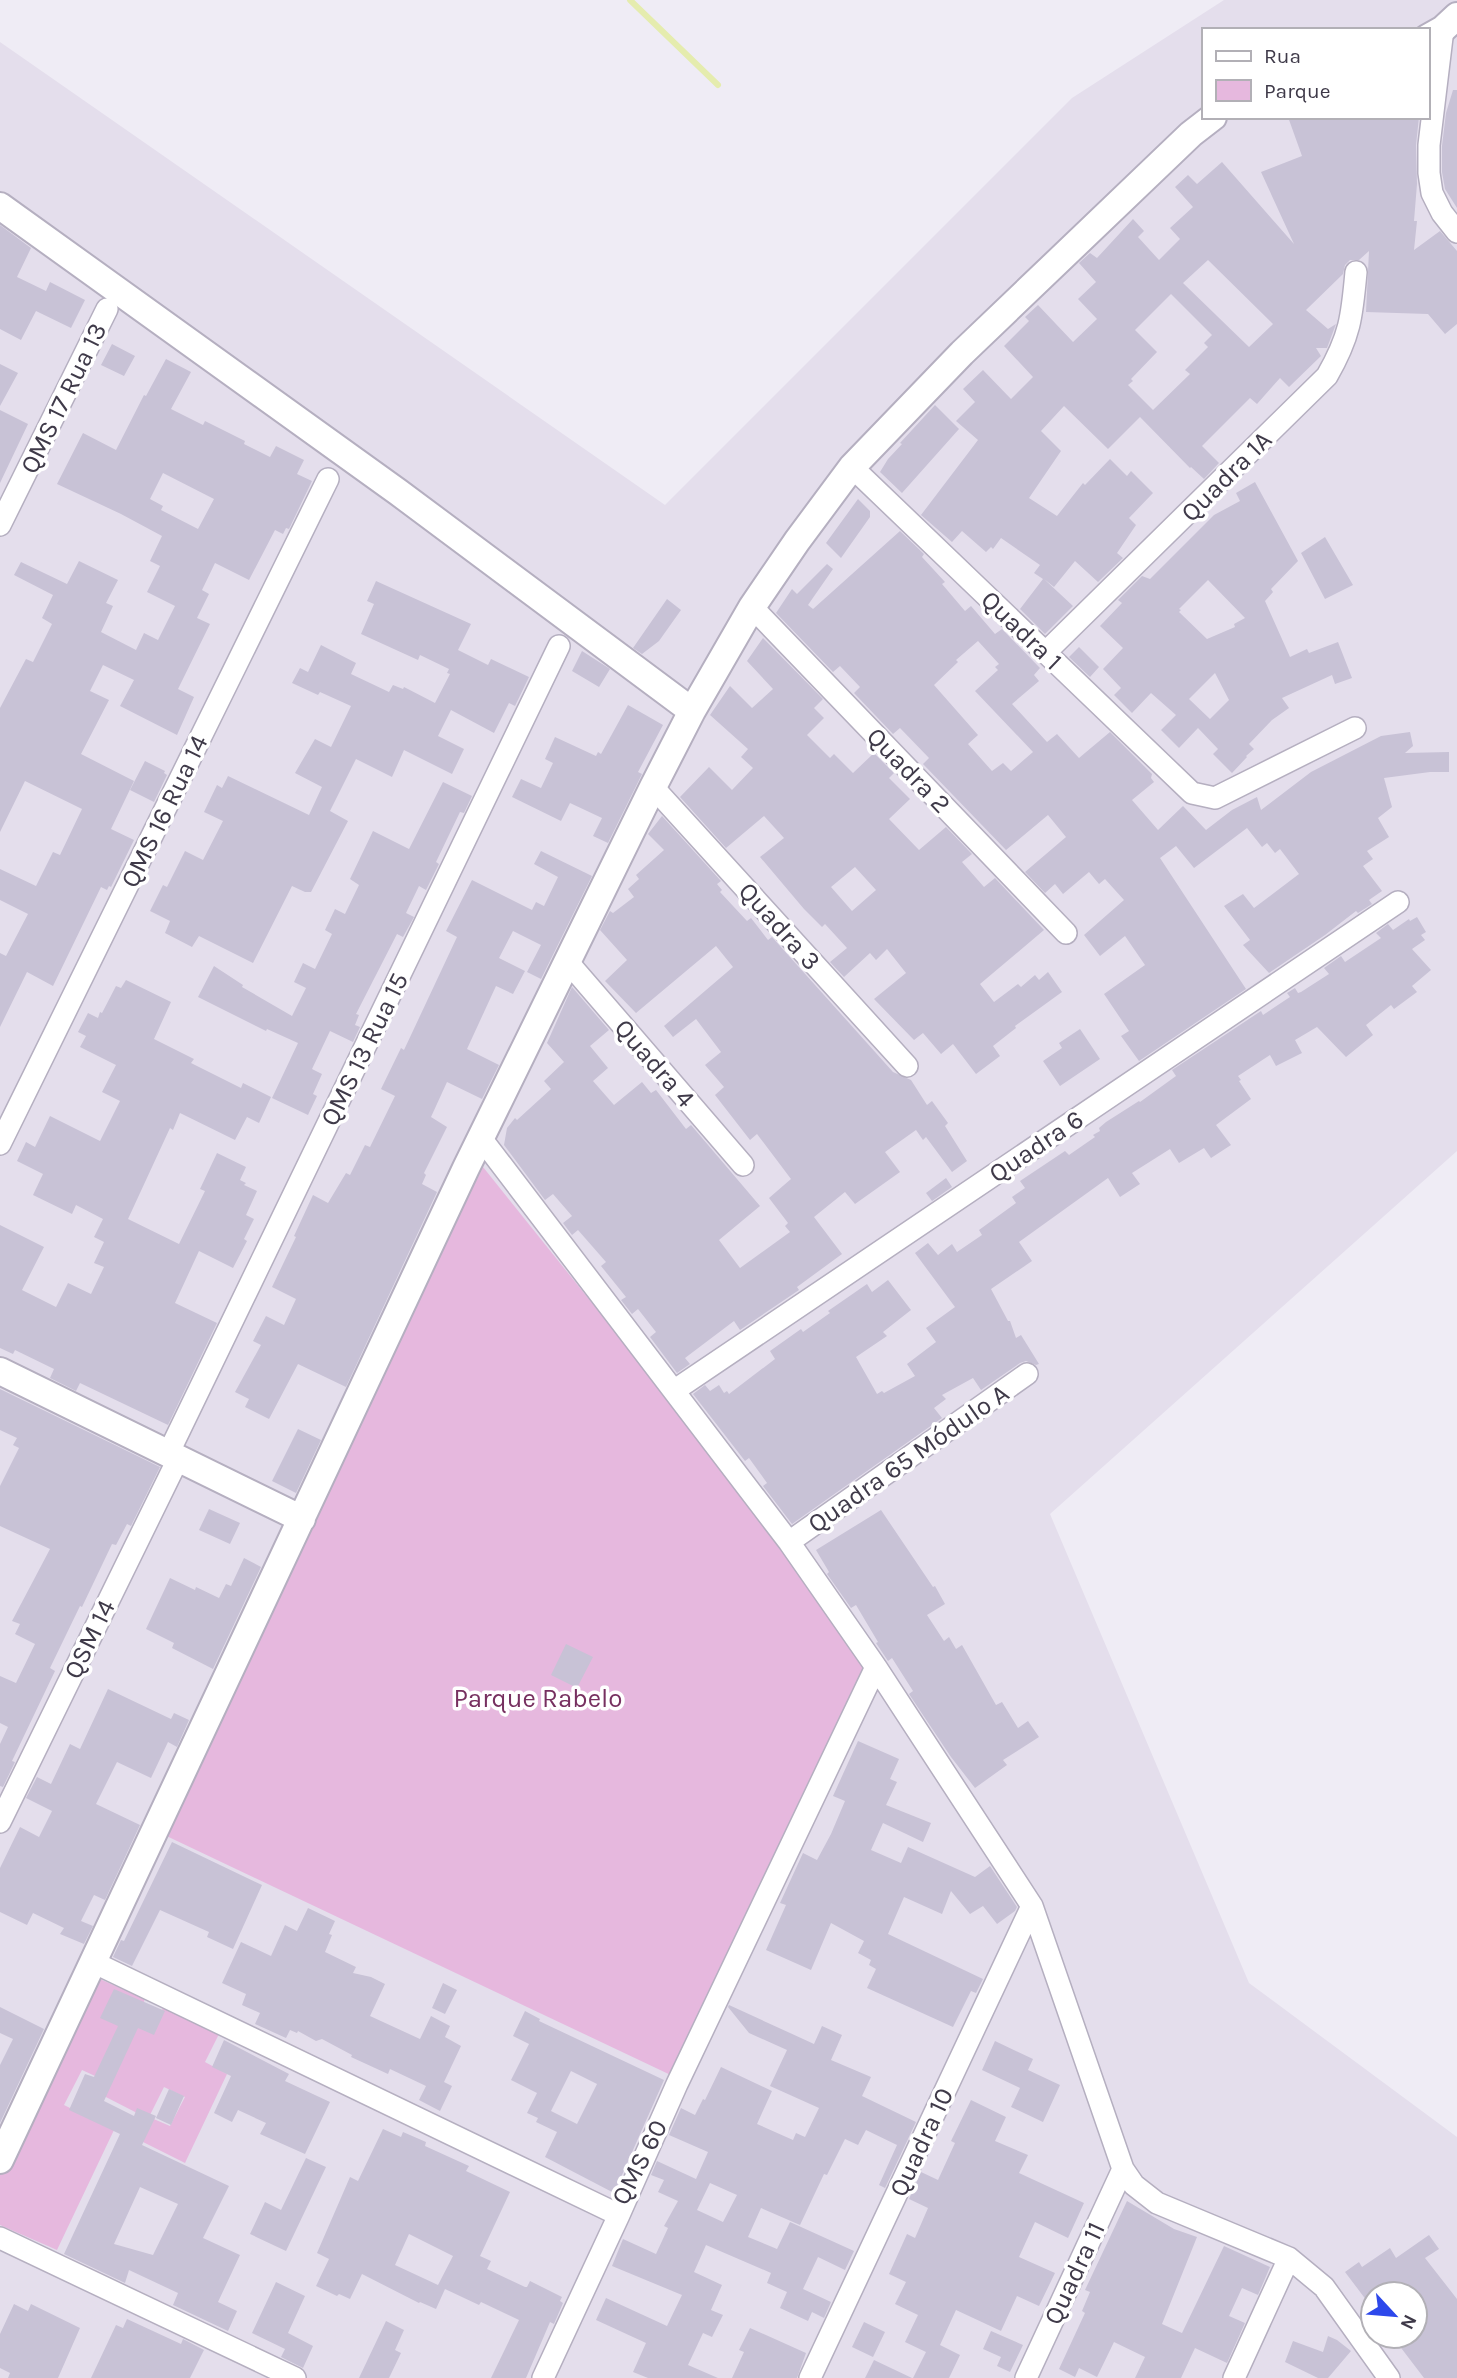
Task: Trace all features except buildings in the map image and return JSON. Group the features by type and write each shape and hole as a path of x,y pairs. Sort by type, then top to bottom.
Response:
{"street":[{"path":"1442,28 1429,145 1429,173 1432,193 1442,213 1457,232"},
{"path":"0,2160 481,1138 653,787 692,711 752,607 852,467 972,343 1191,134 1210,119"},
{"path":"0,206 387,484 692,711"},
{"name":"Quadra 1A","path":"1046,652 1327,376 1343,349 1352,322 1356,272"},
{"name":"QMS 17 Rua 13","path":"0,525 107,309"},
{"name":"Quadra 1","path":"852,467 1192,793 1215,798 1355,728"},
{"name":"QMS 16 Rua 14","path":"0,1144 328,479"},
{"name":"Quadra 2","path":"752,607 1066,933"},
{"name":"QMS 13 Rua 15","path":"174,1454 559,646"},
{"name":"Quadra 3","path":"653,787 907,1066"},
{"name":"Quadra 6","path":"675,1390 1398,902"},
{"name":"Quadra 4","path":"567,961 743,1165"},
{"path":"481,1138 789,1542 876,1667 1032,1906 1123,2169 1134,2185 1157,2203 1289,2258 1324,2287 1389,2378"},
{"path":"0,1371 302,1519"},
{"name":"Quadra 65 Módulo A","path":"789,1542 1027,1374"},
{"name":"QSM 14","path":"0,1822 174,1454"},
{"name":"QMS 60","path":"93,1962 619,2215 677,2084 876,1667"},
{"name":"Quadra 10","path":"810,2378 1032,1906"},
{"name":"Quadra 11","path":"1026,2378 1123,2169"},
{"path":"543,2378 619,2215"},
{"path":"0,2238 295,2378"},
{"path":"1234,2378 1289,2258"}],"shaded area":[{"path":"1224,0 1457,0 1457,1151 1050,1514 1249,1983 1457,2137 1457,2378 0,2378 0,42 665,505 1072,98"}],"green space":[{"name":"Parque Rabelo","path":"483,1167 661,1389 872,1667 677,2078 156,1831"},
{"path":"93,1976 145,1999 137,2021 154,2026 167,2000 223,2026 205,2062 227,2074 185,2163 139,2140 139,2114 100,2094 106,2081 82,2070 64,2105 114,2130 57,2250 0,2225 0,2173","holes":["164,2087 185,2097 170,2126 149,2117"]}],"waterway":[{"path":"630,0 718,85"}]}
